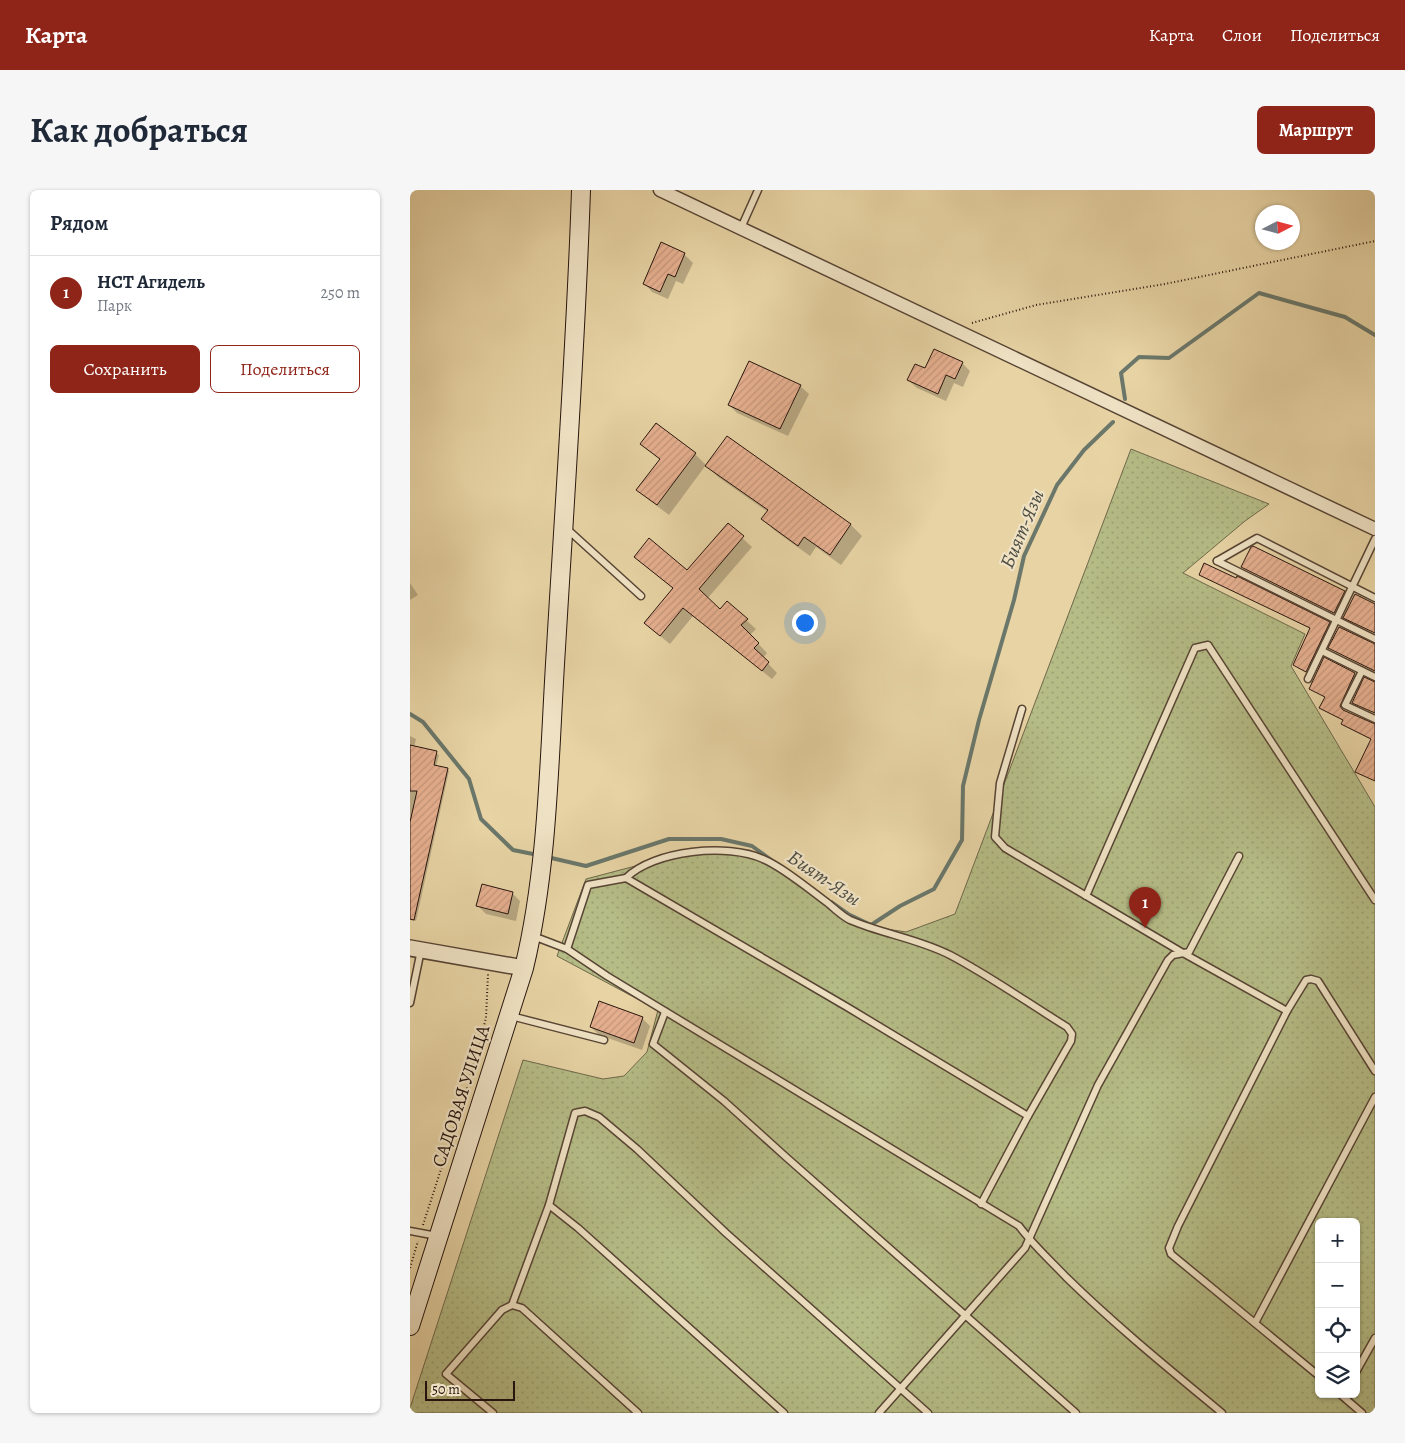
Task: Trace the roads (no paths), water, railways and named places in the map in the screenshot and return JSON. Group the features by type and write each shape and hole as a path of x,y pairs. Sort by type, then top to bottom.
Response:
{"main road":[{"name":"САДОВАЯ УЛИЦА","path":"410,1326 524,968 532,936 541,873 564,526 581,190"}],"street":[{"path":"668,192 1375,529"},
{"path":"415,949 524,968"}],"lane":[{"path":"741,228 758,190"},
{"path":"564,526 641,596"},
{"path":"1375,598 1257,538 1217,561 1375,639"},
{"path":"1308,679 1375,538"},
{"path":"1086,896 1195,648 1208,645 1375,900"},
{"path":"1322,651 1375,677"},
{"path":"1362,671 1345,705 1375,719"},
{"path":"1022,709 1000,783 995,837 1005,848 1183,953 1287,1011"},
{"path":"567,950 588,885 626,878 634,870 670,855 702,851 740,853 763,859 795,879 848,919 877,930 906,937 949,955 1067,1027 1072,1034 1071,1041 981,1204"},
{"path":"879,1413 1025,1248 1098,1085 1168,960 1173,955 1189,952 1239,856"},
{"path":"626,878 1028,1116"},
{"path":"532,936 567,950 665,1012 1018,1226 1028,1239 1126,1333 1222,1413"},
{"path":"410,1003 415,949"},
{"path":"1315,1373 1171,1254 1169,1248 1178,1226 1287,1011 1306,980 1318,981 1375,1071"},
{"path":"665,1012 653,1044 724,1101 1076,1413"},
{"path":"508,1016 604,1040"},
{"path":"1255,1323 1375,1097"},
{"path":"493,1413 446,1374 502,1310 512,1305 549,1205 575,1113 585,1111 598,1116 637,1149 726,1233 826,1320 928,1413"},
{"path":"549,1205 578,1228 784,1413"},
{"path":"410,1231 438,1236"},
{"path":"512,1305 522,1308 638,1413"},
{"path":"1360,1365 1375,1338"},
{"path":"1345,1398 1362,1413"}],"waterway":[{"name":"Бият-Язы","path":"1125,399 1121,373 1139,357 1169,358 1259,293 1345,317 1375,335"},
{"name":"Бият-Язы","path":"831,902 848,914 871,925 900,906 934,889 962,840 963,786 979,720 1014,600 1024,556 1057,485 1084,450 1113,422"},
{"name":"Бият-Язы","path":"410,714 423,722 469,779 481,819 513,850 538,855"},
{"name":"Бият-Язы","path":"547,857 586,866 669,839 721,839 752,846 774,862"}],"place":[{"name":"НСТ Агидель","path":"1145,928"}]}
